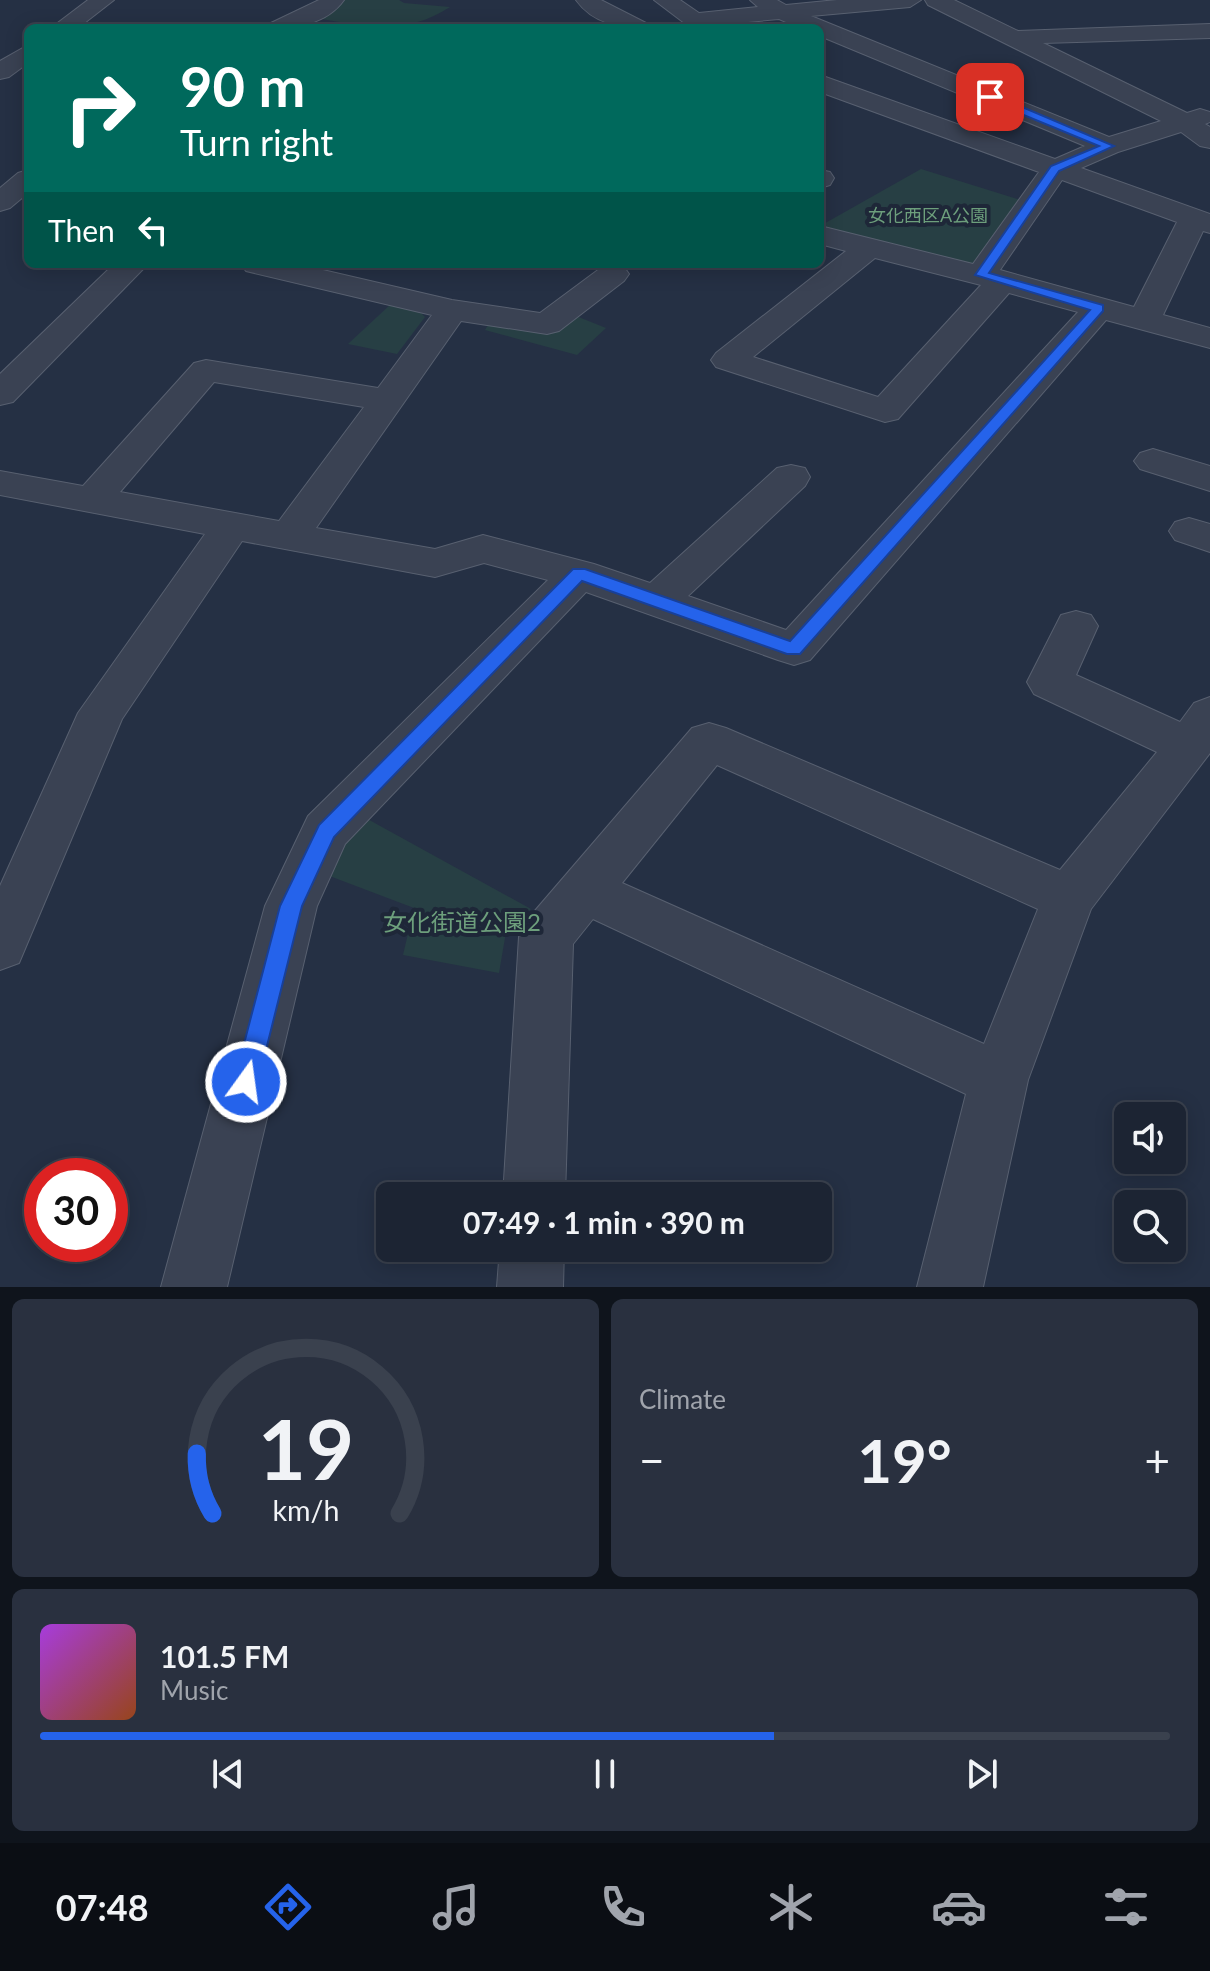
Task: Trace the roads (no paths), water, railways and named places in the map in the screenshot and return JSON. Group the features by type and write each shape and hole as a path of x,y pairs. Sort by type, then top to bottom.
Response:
{"street":[{"path":"69,24 103,0"},
{"path":"288,24 321,10 333,0"},
{"path":"587,0 600,11 629,24"},
{"path":"665,0 695,20 910,0"},
{"path":"761,0 811,24"},
{"path":"936,0 1198,117 1210,140"},
{"path":"824,29 1108,146"},
{"path":"1017,37 1210,31"},
{"path":"1145,33 1197,55"},
{"path":"824,84 1202,221 1144,320"},
{"path":"870,247 728,360 885,411 992,278 1055,169 1108,146 1198,117"},
{"path":"0,202 24,182"},
{"path":"824,236 1210,338"},
{"path":"0,394 128,268"},
{"path":"274,268 452,310 547,324 613,274 596,268"},
{"path":"0,483 435,563 483,549 579,574 794,649 1099,308"},
{"path":"290,535 452,310"},
{"path":"92,500 206,370 387,400"},
{"path":"1153,461 1210,479"},
{"path":"657,601 791,477"},
{"path":"0,946 101,713 232,525"},
{"path":"194,1287 291,906 326,831 579,574"},
{"path":"950,1287 999,1080 1069,898 1200,731 1050,682 1076,626"},
{"path":"535,1182 546,937 709,741 1069,898"},
{"path":"585,890 999,1080"},
{"path":"530,1287 531,1262"}],"park label":[{"name":"女化西区A公園","path":"928,215"},
{"name":"女化街道公園2","path":"462,921"}]}
